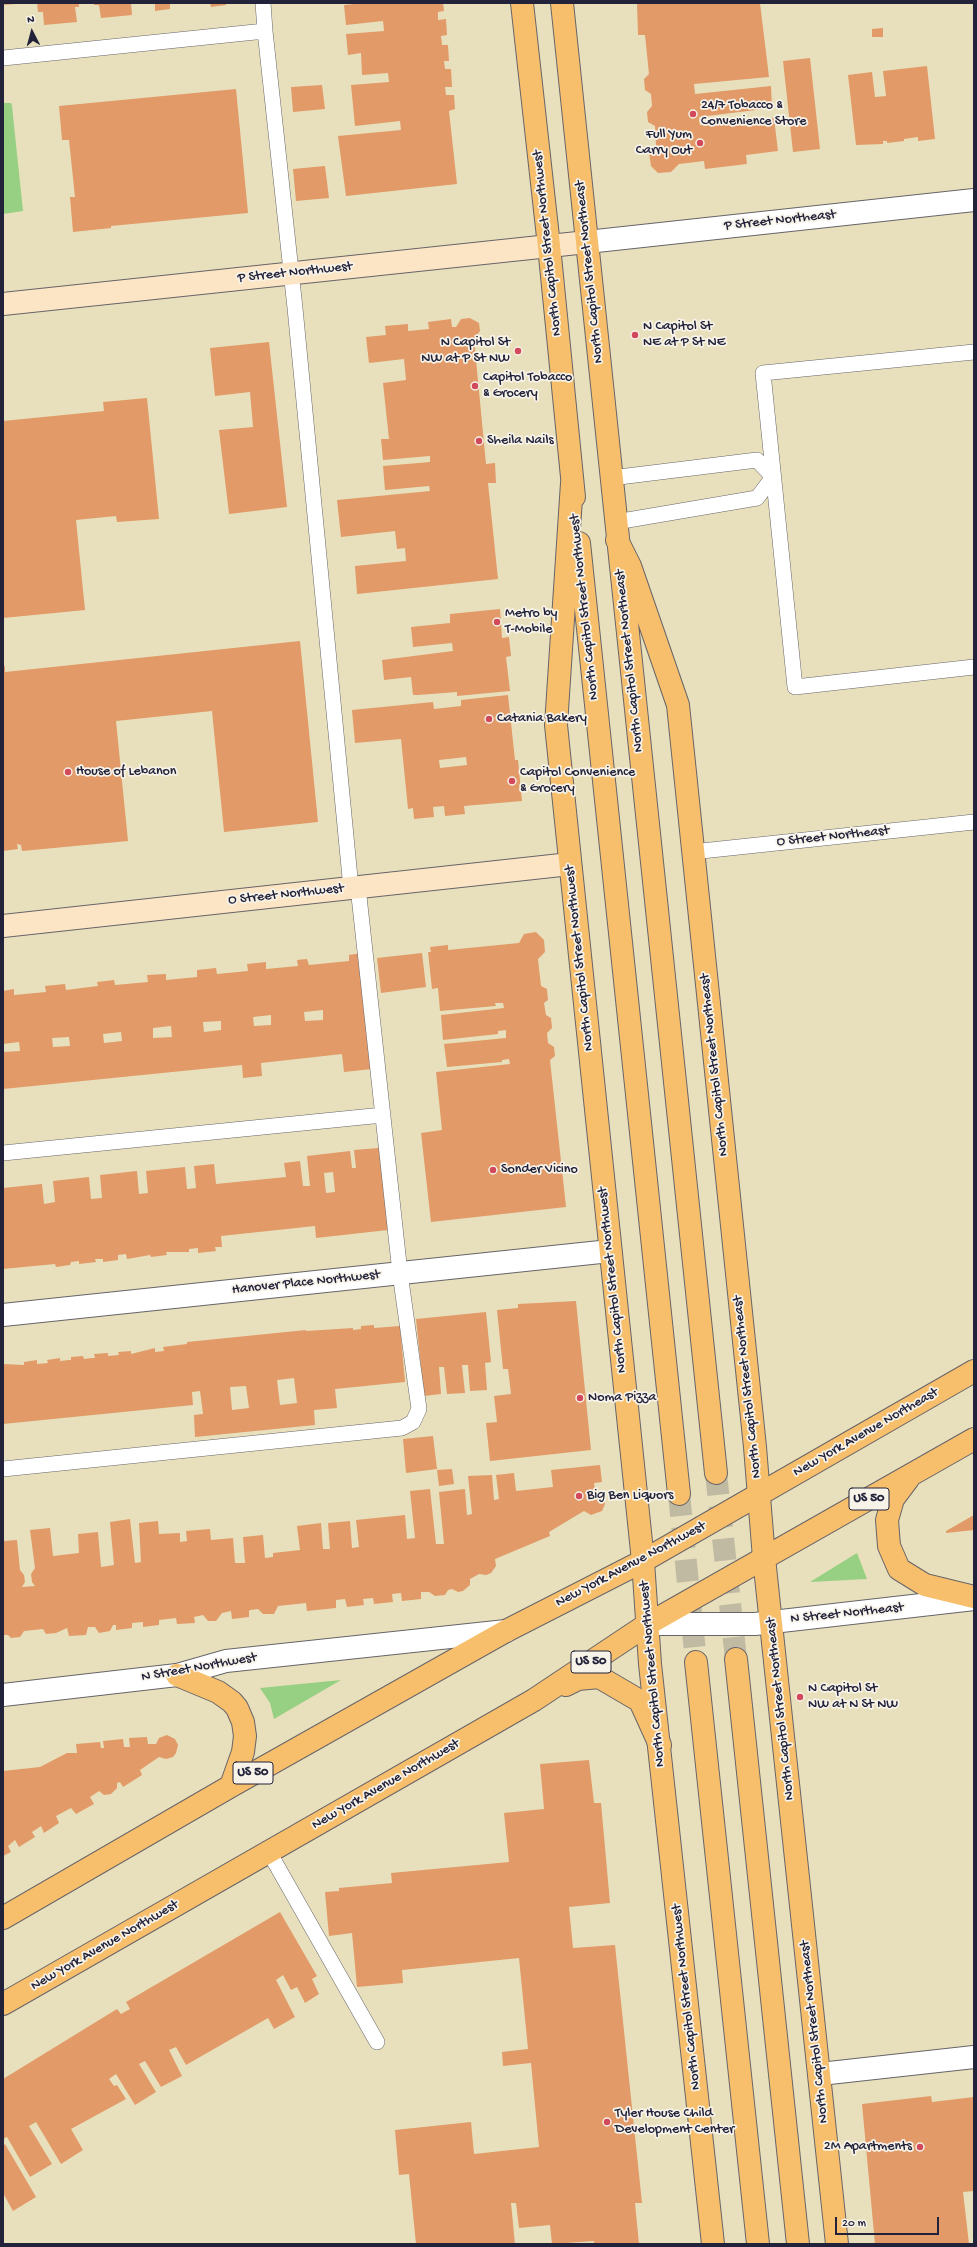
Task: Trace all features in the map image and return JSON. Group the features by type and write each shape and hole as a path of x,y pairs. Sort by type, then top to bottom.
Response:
{"main road":[{"name":"North Capitol Street Northwest","path":"522,3 549,246 572,483 679,1494"},
{"name":"North Capitol Street Northeast","path":"562,3 716,1473"},
{"name":"North Capitol Street Northwest","path":"572,483 556,725 643,1561 660,1745 713,2244"},
{"name":"North Capitol Street Northeast","path":"617,531 678,705 692,852 756,1447 764,1558 837,2244"},
{"name":"New York Avenue Northeast","path":"759,1495 974,1371"},
{"name":"US 50","path":"764,1558 974,1439"},
{"path":"910,1476 893,1499 887,1520 888,1546 899,1570 925,1585 974,1598"},
{"name":"New York Avenue Northwest","path":"3,1918 231,1786 506,1631 643,1561 759,1495"},
{"name":"New York Avenue Northwest","path":"3,2004 534,1700 648,1624 764,1558"},
{"path":"736,1659 798,2244"},
{"path":"696,1662 758,2244"},
{"path":"177,1675 218,1692 229,1699 237,1708 243,1722 246,1736 244,1752 231,1786"},
{"path":"534,1700 578,1679 599,1677 640,1701 660,1745"}],"street":[{"name":"P Street Northeast","path":"587,242 974,200"},
{"name":"P Street Northwest","path":"3,304 587,242"},
{"name":"O Street Northwest","path":"3,926 570,864"},
{"name":"Hanover Place Northwest","path":"3,1315 610,1251"},
{"name":"N Street Northeast","path":"648,1624 771,1622 974,1598"},
{"name":"N Street Northwest","path":"3,1695 177,1675 226,1661 506,1631"},
{"path":"820,2074 974,2057"}],"lane":[{"path":"3,1469 402,1428 413,1422 419,1409 400,1273 383,1115 315,586 292,273 263,3"},
{"path":"3,58 265,31"},
{"path":"974,352 763,372 795,686 974,667"},
{"path":"611,478 757,460 773,477"},
{"path":"617,531 756,498 773,477"},
{"name":"O Street Northeast","path":"692,852 974,822"},
{"path":"3,1153 383,1115"},
{"path":"269,1852 377,2042"}],"green space":[{"path":"3,103 11,103 12,106 23,211 3,214"},
{"path":"857,1553 867,1579 810,1582"},
{"path":"341,1680 274,1719 270,1703 260,1688"}],"building":[{"path":"3,3 16,3 16,4 3,5"},
{"path":"37,3 79,3 79,7 75,7 77,22 44,25 43,12 38,12"},
{"path":"94,3 131,3 132,15 101,18 99,5 94,5"},
{"path":"155,3 170,3 170,9 155,11"},
{"path":"210,3 226,3 226,5 211,7"},
{"path":"365,3 443,3 444,11 438,12 438,20 446,19 447,35 441,36 442,45 448,45 449,61 444,61 445,69 451,69 452,87 445,87 446,95 454,95 455,109 449,111 457,184 346,196 338,136 401,130 400,121 355,126 351,85 389,82 388,73 362,75 361,53 348,55 346,34 384,31 383,21 346,25 344,5"},
{"path":"637,3 760,3 769,77 694,84 695,94 771,86 772,108 699,117 700,125 774,118 778,151 746,155 747,164 705,169 704,161 679,164 671,172 658,173 651,166 649,153 656,146 655,126 648,122 647,112 652,106 651,94 645,90 644,79 649,74 645,35 638,35"},
{"path":"883,28 883,37 872,37 872,29"},
{"path":"810,58 820,149 793,152 783,61"},
{"path":"927,66 935,139 918,141 918,137 904,139 904,141 887,143 887,141 883,141 883,144 856,145 848,75 872,72 875,97 886,96 883,71"},
{"path":"322,85 325,109 293,112 291,87"},
{"path":"236,89 248,213 111,226 111,228 73,232 70,197 75,197 69,140 62,140 59,106"},
{"path":"325,166 329,198 296,201 293,169"},
{"path":"470,318 479,323 480,331 474,339 486,464 495,463 496,483 488,483 498,579 357,594 355,566 406,561 405,548 397,549 395,531 341,537 337,500 430,491 429,486 385,490 383,466 430,462 430,456 383,460 381,439 389,439 383,383 406,380 404,359 369,363 366,337 386,335 385,326 408,324 408,331 429,329 428,322 451,319 452,327 456,327 461,319"},
{"path":"269,342 287,507 229,514 219,430 253,427 250,392 215,396 210,348"},
{"path":"147,398 159,519 117,522 116,516 76,520 85,610 3,618 3,421 104,411 103,402"},
{"path":"500,609 502,638 509,637 511,656 506,657 510,691 457,696 457,692 413,695 411,677 384,680 382,660 453,651 452,643 413,647 411,627 450,623 450,614"},
{"name":"House of Lebanon","path":"300,641 318,822 224,832 212,711 116,721 128,841 22,851 21,845 17,844 18,849 3,851 3,666 5,666 5,672"},
{"path":"508,695 515,760 518,760 522,801 464,806 465,814 445,816 444,806 433,807 434,817 414,819 413,808 408,809 401,739 355,743 352,710 433,702 434,709 461,706 461,700","holes":["466,757 467,765 440,768 439,760"]},
{"name":"Sonder Vicino","path":"536,932 544,940 545,952 538,959 541,986 547,989 548,1000 544,1003 546,1015 551,1018 552,1028 547,1033 548,1043 554,1047 555,1056 550,1060 566,1207 431,1222 421,1133 442,1130 436,1072 510,1064 509,1059 502,1060 502,1062 447,1067 444,1044 506,1038 506,1030 498,1031 498,1034 443,1040 441,1015 504,1008 503,1003 495,1003 496,1006 440,1011 438,988 432,989 428,952 431,952 430,947 448,945 448,950 519,943 524,934"},
{"path":"362,953 372,1069 344,1072 342,1054 261,1063 262,1076 243,1078 242,1065 3,1089 3,1052 20,1051 19,1042 3,1044 3,991 14,989 14,995 46,992 45,986 65,984 66,990 98,986 97,982 114,980 115,985 148,982 147,975 166,974 166,980 197,977 197,970 216,968 217,974 248,971 247,964 266,962 266,969 298,966 297,960 307,959 309,965 349,961 349,955","holes":["323,1010 323,1020 305,1021 304,1012","271,1015 271,1025 254,1026 253,1017","221,1021 221,1030 204,1032 203,1022","171,1026 172,1037 153,1038 153,1028","121,1032 122,1041 104,1043 103,1034","69,1037 70,1046 53,1047 52,1038"]},
{"path":"422,953 426,987 381,993 377,958"},
{"path":"379,1148 388,1230 316,1238 315,1226 221,1236 222,1247 215,1247 216,1251 198,1253 198,1248 189,1249 189,1252 166,1252 167,1255 151,1257 150,1255 127,1259 126,1254 118,1255 118,1260 103,1262 103,1259 95,1259 96,1262 79,1264 79,1261 71,1262 70,1265 56,1267 55,1264 3,1269 3,1188 42,1184 44,1204 55,1202 53,1181 89,1177 91,1199 102,1198 100,1175 137,1171 139,1194 148,1193 146,1171 185,1167 187,1189 196,1188 194,1166 214,1164 216,1184 286,1177 284,1163 300,1161 303,1186 310,1186 307,1156 350,1151 352,1168 356,1168 354,1150","holes":["333,1172 335,1192 326,1193 324,1173"]},
{"path":"576,1301 591,1450 490,1461 486,1423 497,1422 494,1396 511,1394 508,1369 503,1369 497,1310 518,1308 518,1304"},
{"path":"486,1312 491,1362 485,1363 487,1390 470,1391 468,1365 462,1365 465,1393 447,1394 444,1367 439,1367 441,1394 424,1396 416,1319"},
{"path":"374,1325 374,1328 400,1326 405,1382 335,1389 337,1408 314,1410 315,1425 195,1437 194,1415 203,1414 200,1391 192,1392 193,1405 3,1424 3,1364 24,1365 24,1362 37,1360 37,1364 48,1363 47,1360 60,1358 60,1361 71,1360 71,1357 83,1356 84,1359 95,1358 94,1354 108,1353 108,1356 119,1355 118,1352 131,1351 131,1354 155,1348 155,1352 164,1351 163,1347 187,1344 187,1342 306,1330 353,1328 353,1330 361,1329 361,1326","holes":["294,1378 297,1403 280,1405 277,1380","246,1386 249,1408 232,1410 230,1387"]},
{"path":"433,1436 437,1469 406,1473 403,1439"},
{"path":"600,1465 602,1482 594,1483 595,1490 600,1492 605,1499 605,1504 602,1511 591,1515 584,1511 549,1532 550,1536 495,1559 496,1566 491,1573 486,1575 479,1574 470,1579 470,1585 463,1591 458,1592 452,1589 448,1590 445,1595 435,1596 429,1592 421,1592 421,1599 402,1601 401,1593 392,1594 393,1602 374,1604 373,1598 363,1599 364,1605 347,1607 345,1599 336,1600 336,1608 307,1611 306,1603 278,1606 274,1614 263,1614 258,1609 250,1610 249,1617 232,1619 231,1611 222,1613 216,1621 208,1621 203,1615 194,1617 195,1623 177,1624 176,1618 159,1620 159,1625 143,1627 143,1622 132,1623 132,1628 116,1630 116,1625 113,1625 110,1631 99,1633 95,1627 88,1627 86,1635 69,1636 67,1628 56,1633 46,1634 43,1629 24,1631 20,1637 11,1638 8,1635 3,1635 3,1541 17,1540 20,1570 24,1575 25,1582 22,1587 35,1586 32,1582 31,1574 35,1568 30,1530 50,1528 53,1556 79,1553 78,1534 98,1532 101,1567 114,1565 110,1522 130,1519 135,1563 141,1562 139,1523 158,1521 159,1534 180,1533 180,1542 187,1541 186,1531 210,1529 211,1540 233,1538 235,1563 245,1563 243,1537 263,1535 265,1558 273,1557 273,1553 300,1550 297,1526 321,1523 323,1549 330,1549 328,1523 350,1521 352,1548 359,1547 356,1520 405,1515 407,1539 415,1538 410,1491 430,1489 436,1544 444,1544 439,1492 465,1489 467,1515 472,1514 468,1476 492,1475 494,1500 499,1499 496,1475 514,1473 516,1491 553,1487 551,1470"},
{"path":"452,1469 454,1484 439,1486 437,1470"},
{"path":"974,1515 974,1530 946,1533 946,1531"},
{"path":"167,1735 175,1739 178,1745 176,1753 173,1757 166,1759 159,1757 140,1770 142,1775 123,1787 120,1782 117,1783 117,1788 111,1794 104,1795 99,1791 90,1797 94,1804 76,1814 71,1808 56,1816 59,1823 44,1833 41,1826 32,1832 35,1837 19,1847 15,1840 8,1846 11,1852 3,1856 3,1771 40,1767 67,1753 77,1753 76,1744 100,1742 101,1748 104,1748 103,1741 123,1739 124,1747 130,1747 129,1738 147,1737 148,1744 156,1744 159,1738"},
{"path":"589,1760 594,1803 601,1803 610,1903 569,1907 573,1948 615,1945 642,2203 635,2203 639,2244 594,2244 594,2241 552,2244 550,2225 519,2228 516,2203 511,2203 515,2244 416,2244 409,2174 399,2175 395,2130 471,2122 474,2154 539,2147 531,2063 503,2066 502,2052 528,2049 519,1958 402,1970 403,1983 357,1987 352,1933 329,1936 325,1892 339,1891 339,1888 392,1883 391,1873 509,1862 504,1813 544,1809 540,1764"},
{"path":"280,1912 317,1976 312,1979 319,1994 305,2003 297,1987 291,1990 283,1975 276,1980 295,2017 274,2029 268,2018 186,2065 176,2047 169,2050 182,2076 161,2087 145,2061 139,2064 156,2092 135,2105 116,2074 109,2079 114,2086 117,2085 126,2099 71,2129 83,2150 61,2164 36,2122 29,2126 52,2164 30,2177 7,2137 3,2139 3,2079 117,2009 121,2014 130,2009 126,2002"},
{"name":"2M Apartments","path":"931,2096 932,2102 974,2097 974,2191 963,2192 969,2244 875,2244 862,2104"},
{"path":"5,2144 36,2197 13,2211 3,2193 3,2146"}],"tunnel":[{"path":"716,1473 736,1659"},
{"path":"679,1494 696,1662"}],"place":[{"name":"24/7 Tobacco & Convenience Store","path":"693,114"},
{"name":"Full Yum Carry Out","path":"700,143"},
{"name":"N Capitol St NE at P St NE","path":"635,335"},
{"name":"N Capitol St NW at P St NW","path":"518,351"},
{"name":"Capitol Tobacco & Grocery","path":"475,386"},
{"name":"Sheila Nails","path":"479,441"},
{"name":"Metro by T-Mobile","path":"497,622"},
{"name":"Catania Bakery","path":"489,719"},
{"name":"House of Lebanon","path":"68,772"},
{"name":"Capitol Convenience & Grocery","path":"512,781"},
{"name":"Sonder Vicino","path":"493,1170"},
{"name":"Noma Pizza","path":"580,1398"},
{"name":"Big Ben Liquors","path":"579,1496"},
{"name":"N Capitol St NW at N St NW","path":"800,1697"},
{"name":"Tyler House Child Development Center","path":"607,2122"},
{"name":"2M Apartments","path":"920,2147"}]}
